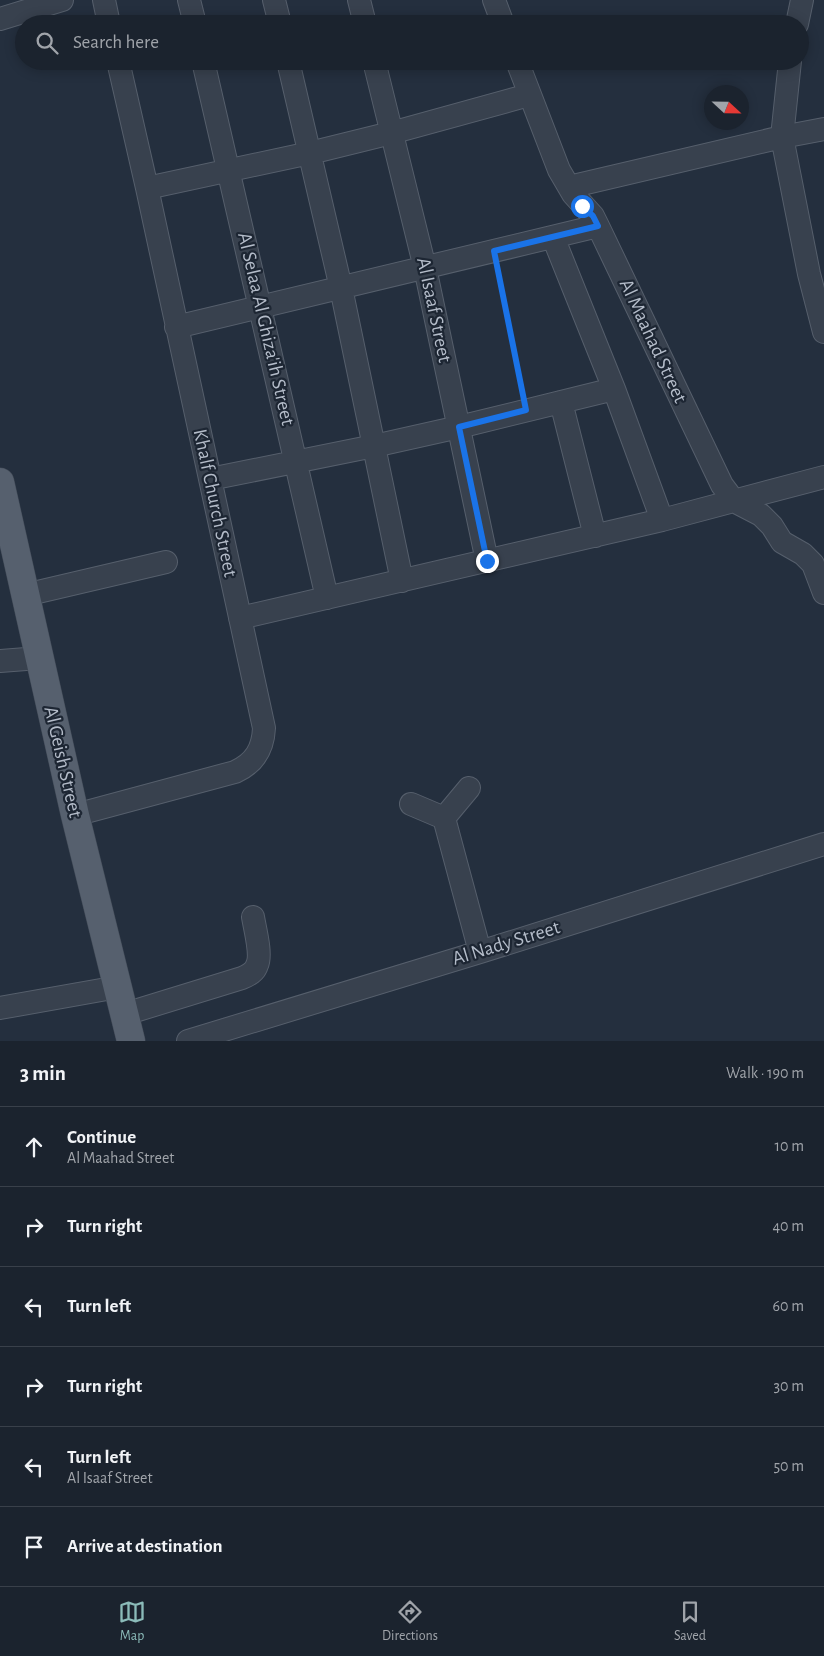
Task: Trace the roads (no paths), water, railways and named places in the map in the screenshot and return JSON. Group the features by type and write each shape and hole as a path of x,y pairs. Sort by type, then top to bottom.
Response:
{"main road":[{"name":"Al Geish Street","path":"0,482 75,815 131,1041"}],"street":[{"path":"0,19 62,0"},
{"path":"104,0 107,15"},
{"path":"189,0 193,15"},
{"path":"274,0 278,15"},
{"path":"359,0 362,15"},
{"path":"494,0 500,15"},
{"path":"799,15 802,0"},
{"name":"Khalf Church Street","path":"75,815 243,769 256,757 263,738 264,728 120,70"},
{"name":"Al Selaa Al Ghiza'ih Street","path":"205,70 327,598"},
{"path":"290,70 341,288 402,580"},
{"name":"Al Isaaf Street","path":"376,70 425,268 487,561"},
{"name":"Al Maahad Street","path":"520,70 559,170 568,187 582,206 593,216 722,485 734,501 761,515 772,526 782,542 808,558 824,593"},
{"path":"789,70 782,137 809,274 824,332"},
{"path":"147,188 310,153 391,133 529,94"},
{"path":"568,187 824,129"},
{"path":"176,327 598,226"},
{"path":"552,237 614,389 662,520"},
{"path":"210,479 374,446 614,389"},
{"path":"561,402 595,536"},
{"path":"240,618 662,520 824,476"},
{"path":"25,595 166,562"},
{"path":"0,661 40,658"},
{"path":"444,818 469,788"},
{"path":"410,804 444,818"},
{"path":"444,818 480,952"},
{"name":"Al Nady Street","path":"188,1041 824,844"},
{"path":"125,1014 252,974 258,965 253,917"},
{"path":"0,1008 118,986"}]}
